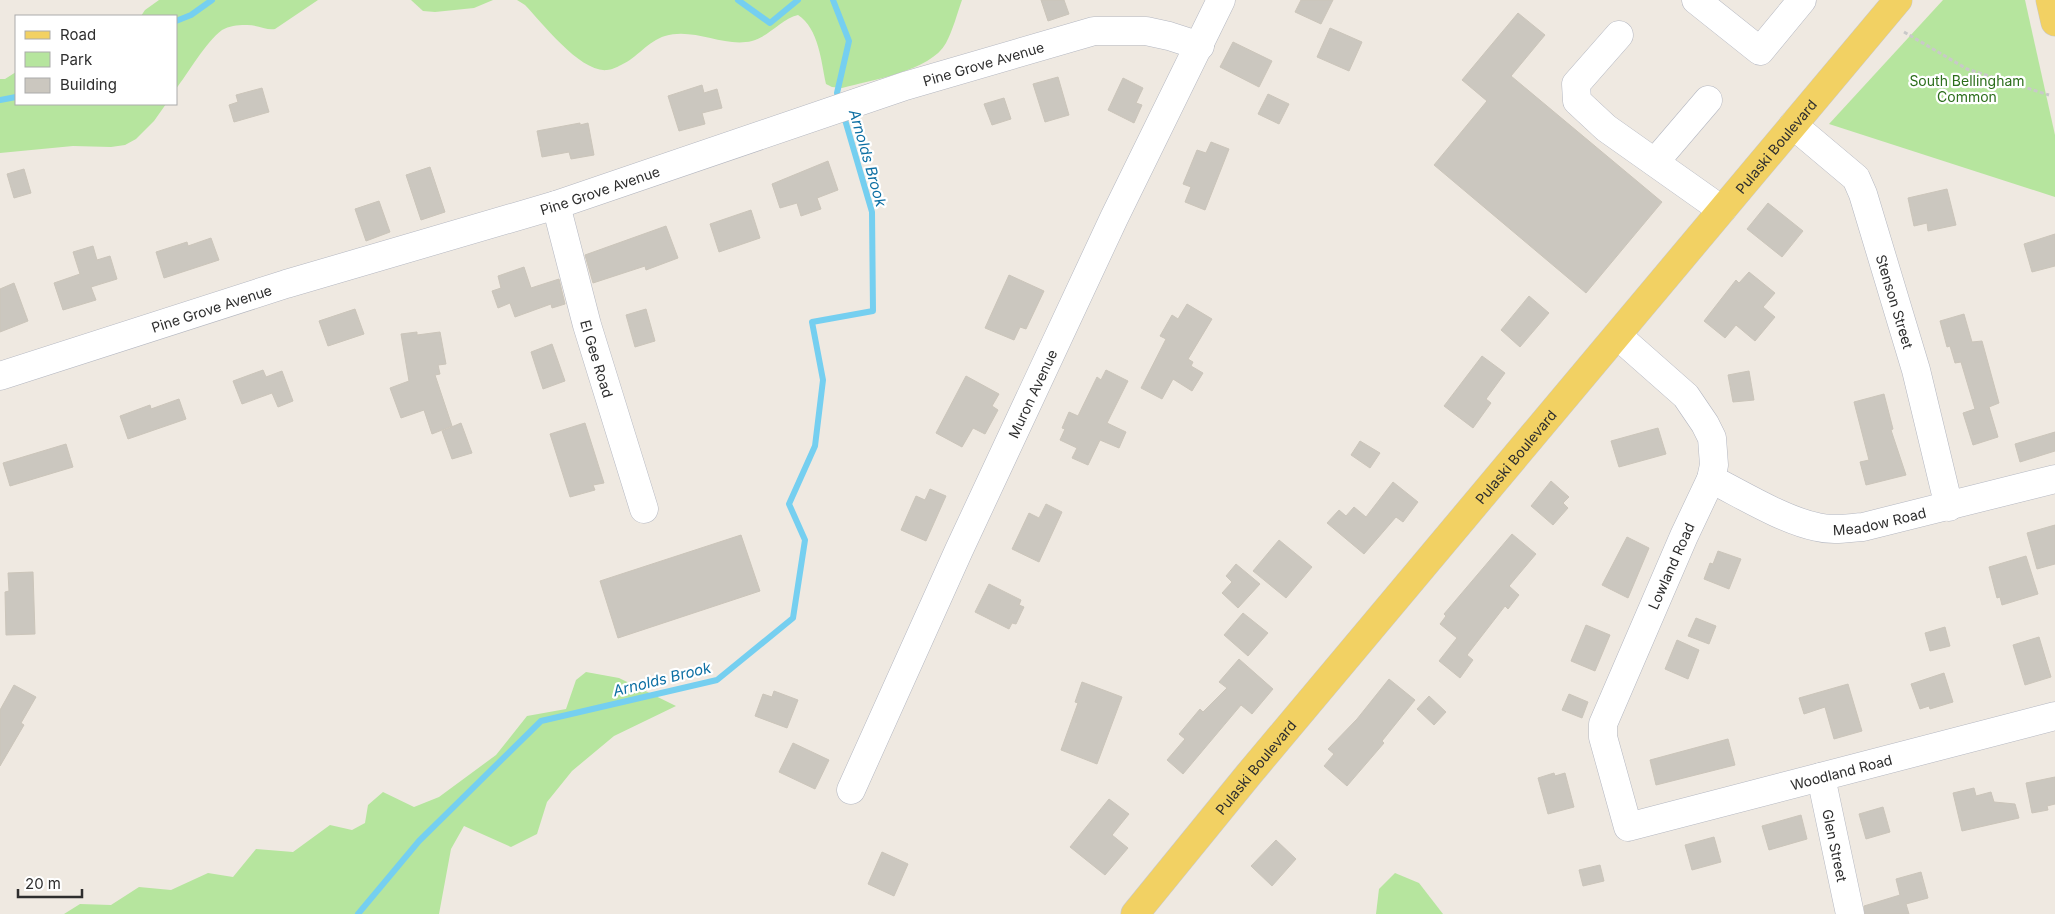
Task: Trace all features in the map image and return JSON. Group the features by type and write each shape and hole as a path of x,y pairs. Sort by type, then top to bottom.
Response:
{"main road":[{"name":"Pulaski Boulevard","path":"1135,914 1268,751 1898,0"},
{"path":"2050,0 2055,22"}],"street":[{"name":"Muron Avenue","path":"851,790 959,550 1110,227 1221,0"},
{"path":"1696,0 1760,51 1802,0"},
{"name":"Pine Grove Avenue","path":"0,376 286,284 556,205 905,86 1094,31 1146,31 1200,46"},
{"path":"1619,35 1576,84 1577,101 1606,128 1722,210"},
{"path":"1655,162 1708,100"},
{"name":"Stenson Street","path":"1793,125 1856,178 1863,194 1916,370 1949,507"},
{"name":"El Gee Road","path":"556,205 587,325 644,509"},
{"name":"Lowland Road","path":"1618,336 1686,396 1705,424 1712,438 1714,452 1711,479 1684,536 1603,724 1603,736 1628,828"},
{"name":"Meadow Road","path":"1711,479 1799,522 1818,528 1839,529 1864,527 2055,479"},
{"name":"Woodland Road","path":"1628,828 2055,716"},
{"name":"Glen Street","path":"1821,777 1850,914"}],"path":[{"path":"1904,32 1967,69 2049,95"}],"green space":[{"path":"159,0 318,0 275,29 242,25 222,30 204,50 178,86 178,15 142,15 145,10"},
{"path":"411,0 493,0 474,8 435,12 423,11"},
{"path":"517,0 962,0 946,43 938,53 927,61 899,73 842,88 826,84 815,37 811,28 798,15 786,20 752,41 731,42 687,34 665,36 653,42 627,62 607,70 597,69 586,64 574,55 525,5"},
{"name":"South Bellingham Common","path":"1943,0 2025,0 2055,135 2055,197 1829,124"},
{"path":"15,73 15,105 165,105 154,121 136,139 125,145 111,147 73,146 0,153 0,79 5,79"},
{"path":"586,672 619,678 676,706 614,736 572,771 547,802 537,834 511,847 464,826 451,849 439,914 64,914 80,904 111,905 139,887 171,890 208,873 233,877 256,849 293,852 330,825 352,830 365,823 368,805 383,792 414,807 439,797 496,755 527,716 566,709 576,680"},
{"path":"1395,873 1419,883 1443,914 1376,914 1379,889"}],"building":[{"path":"1041,0 1064,0 1069,14 1048,21"},
{"path":"1301,0 1333,0 1321,24 1295,12"},
{"path":"1518,13 1545,35 1511,76 1662,202 1586,293 1434,165 1487,101 1462,80"},
{"path":"1330,28 1362,42 1349,71 1317,57"},
{"path":"1233,42 1272,61 1259,87 1220,67"},
{"path":"1058,77 1069,115 1045,122 1033,84"},
{"path":"1123,78 1143,88 1136,103 1142,105 1134,123 1108,110"},
{"path":"702,85 704,93 717,89 722,108 702,113 705,124 679,131 668,96"},
{"path":"262,88 269,112 234,122 229,105 238,102 236,95"},
{"path":"1268,94 1289,104 1279,124 1258,114"},
{"path":"1004,98 1011,119 992,125 984,104"},
{"path":"580,123 580,125 588,123 594,155 571,159 569,152 542,157 537,131"},
{"path":"1211,142 1229,149 1205,210 1185,202 1191,187 1183,184 1197,150 1206,153"},
{"path":"828,161 838,190 817,198 821,209 801,216 797,203 780,208 772,184"},
{"path":"430,167 445,212 421,220 406,175"},
{"path":"24,169 31,193 14,198 7,174"},
{"path":"1947,189 1956,225 1928,231 1927,223 1914,226 1908,198"},
{"path":"379,201 390,232 366,241 355,209"},
{"path":"1768,203 1803,231 1782,257 1747,229"},
{"path":"751,210 760,238 719,252 710,224"},
{"path":"666,226 678,258 646,270 645,266 593,283 585,255"},
{"path":"2055,234 2055,266 2032,272 2024,244"},
{"path":"211,238 219,260 164,278 156,252 187,242 188,246"},
{"path":"93,246 97,260 110,256 117,279 91,287 96,300 63,310 54,283 80,274 73,252"},
{"path":"524,267 531,288 559,279 565,304 552,308 551,304 515,317 510,303 498,308 492,291 501,288 498,276"},
{"path":"1749,272 1775,293 1763,307 1775,317 1755,341 1736,325 1725,338 1704,321 1736,280 1739,283"},
{"path":"1009,275 1044,291 1026,329 1020,327 1014,340 985,328"},
{"path":"14,283 28,321 0,332 0,289"},
{"path":"1529,296 1549,313 1520,347 1501,330"},
{"path":"1187,304 1212,319 1188,359 1193,362 1191,366 1203,373 1192,391 1173,379 1162,399 1141,388 1166,339 1160,336 1172,315 1178,319"},
{"path":"355,309 364,334 328,346 319,321"},
{"path":"646,309 655,341 635,347 626,315"},
{"path":"1964,314 1972,342 1982,341 1999,403 1989,407 1998,437 1973,445 1963,413 1975,409 1961,362 1955,363 1950,346 1947,347 1940,321"},
{"path":"417,332 417,335 440,332 446,364 438,365 440,374 435,375 452,426 432,434 424,410 401,418 390,388 409,381 401,334"},
{"path":"552,344 565,381 543,389 531,352"},
{"path":"1482,356 1505,373 1486,399 1491,403 1473,428 1444,406"},
{"path":"263,370 266,377 282,371 293,401 278,407 272,393 242,404 233,381"},
{"path":"1106,370 1128,381 1107,423 1126,432 1119,448 1100,440 1088,465 1072,458 1077,448 1060,440 1065,429 1062,428 1069,412 1078,416 1097,377 1101,380"},
{"path":"1749,371 1754,400 1733,402 1728,375"},
{"path":"966,376 999,394 992,406 998,410 985,434 973,428 962,447 936,433"},
{"path":"1884,394 1893,429 1891,430 1906,475 1866,485 1860,462 1869,460 1854,402"},
{"path":"179,399 186,419 128,439 120,416 150,405 151,409"},
{"path":"461,423 472,453 452,459 442,431"},
{"path":"585,423 604,483 593,485 595,490 570,497 550,434"},
{"path":"1658,428 1666,454 1619,467 1611,441"},
{"path":"2055,432 2055,451 2020,462 2015,444"},
{"path":"1360,441 1380,453 1370,468 1351,455"},
{"path":"66,444 73,467 10,486 3,463"},
{"path":"1551,481 1569,497 1563,503 1568,508 1553,525 1531,506"},
{"path":"1393,482 1418,502 1403,522 1396,517 1364,554 1327,523 1339,510 1346,516 1354,507 1366,517"},
{"path":"930,489 946,496 926,541 901,530 916,496 925,500"},
{"path":"1046,504 1062,512 1039,562 1012,549 1029,513 1039,518"},
{"path":"2055,525 2055,564 2037,569 2027,533"},
{"path":"1512,534 1536,554 1509,586 1519,595 1508,609 1505,606 1467,655 1473,660 1460,678 1439,661 1457,638 1440,624 1446,616 1444,614"},
{"path":"741,535 760,591 618,638 600,581"},
{"path":"1627,537 1649,548 1628,598 1602,585"},
{"path":"1279,540 1312,567 1286,598 1253,571"},
{"path":"1718,551 1741,559 1729,589 1704,579 1710,563 1713,564"},
{"path":"2026,556 2038,594 2002,605 2000,597 1997,598 1989,567"},
{"path":"1236,564 1260,584 1238,608 1222,593 1232,582 1226,576"},
{"path":"33,572 35,634 6,635 5,592 9,591 8,573"},
{"path":"989,584 1021,600 1019,605 1024,607 1016,624 1012,623 1009,629 975,612"},
{"path":"1243,613 1268,633 1248,656 1224,635"},
{"path":"1696,618 1716,626 1709,644 1688,636"},
{"path":"1586,625 1610,635 1595,671 1571,661"},
{"path":"1945,627 1950,646 1930,651 1925,633"},
{"path":"2039,637 2051,677 2025,685 2013,645"},
{"path":"1677,640 1699,650 1688,679 1665,669"},
{"path":"1239,659 1273,689 1252,714 1241,705 1183,774 1167,760 1185,739 1179,734 1200,709 1203,712 1227,688 1219,682"},
{"path":"1944,673 1953,702 1930,709 1929,706 1920,709 1911,684"},
{"path":"1389,679 1415,700 1382,741 1384,743 1347,786 1324,766 1334,754 1328,749 1357,719"},
{"path":"1082,682 1122,697 1097,764 1061,750 1078,703 1075,702"},
{"path":"1848,684 1862,731 1834,739 1825,707 1804,714 1799,698"},
{"path":"14,685 36,697 21,723 24,725 0,766 0,710"},
{"path":"774,691 798,700 787,728 755,716 763,694 772,697"},
{"path":"1569,694 1588,702 1582,718 1562,710"},
{"path":"1429,696 1446,712 1434,725 1417,709"},
{"path":"1728,739 1735,765 1656,785 1650,760"},
{"path":"793,743 829,760 815,789 779,772"},
{"path":"1554,773 1555,776 1565,773 1574,807 1548,814 1538,778"},
{"path":"2055,777 2055,804 2047,806 2048,810 2032,813 2026,783"},
{"path":"1974,788 1976,796 1991,792 1994,802 2015,804 2019,818 1962,831 1953,793"},
{"path":"1109,799 1129,814 1112,835 1128,848 1105,875 1070,847"},
{"path":"1883,807 1890,832 1866,839 1859,814"},
{"path":"1801,815 1807,839 1769,850 1762,826"},
{"path":"1714,837 1721,862 1692,870 1685,845"},
{"path":"1276,840 1296,859 1272,886 1251,866"},
{"path":"882,852 908,864 894,896 868,884"},
{"path":"1600,865 1604,881 1583,886 1579,870"},
{"path":"1921,872 1928,898 1906,904 1909,914 1865,914 1864,906 1900,895 1896,879"}],"waterway":[{"path":"178,20 191,15 212,0"},
{"path":"738,0 770,23 798,0"},
{"name":"Arnolds Brook","path":"833,0 849,41 837,93 839,101"},
{"path":"0,100 15,97"},
{"name":"Arnolds Brook","path":"358,914 419,841 541,721 717,680 793,618 805,540 789,504 815,446 823,380 812,322 873,311 872,212 843,113"}]}
